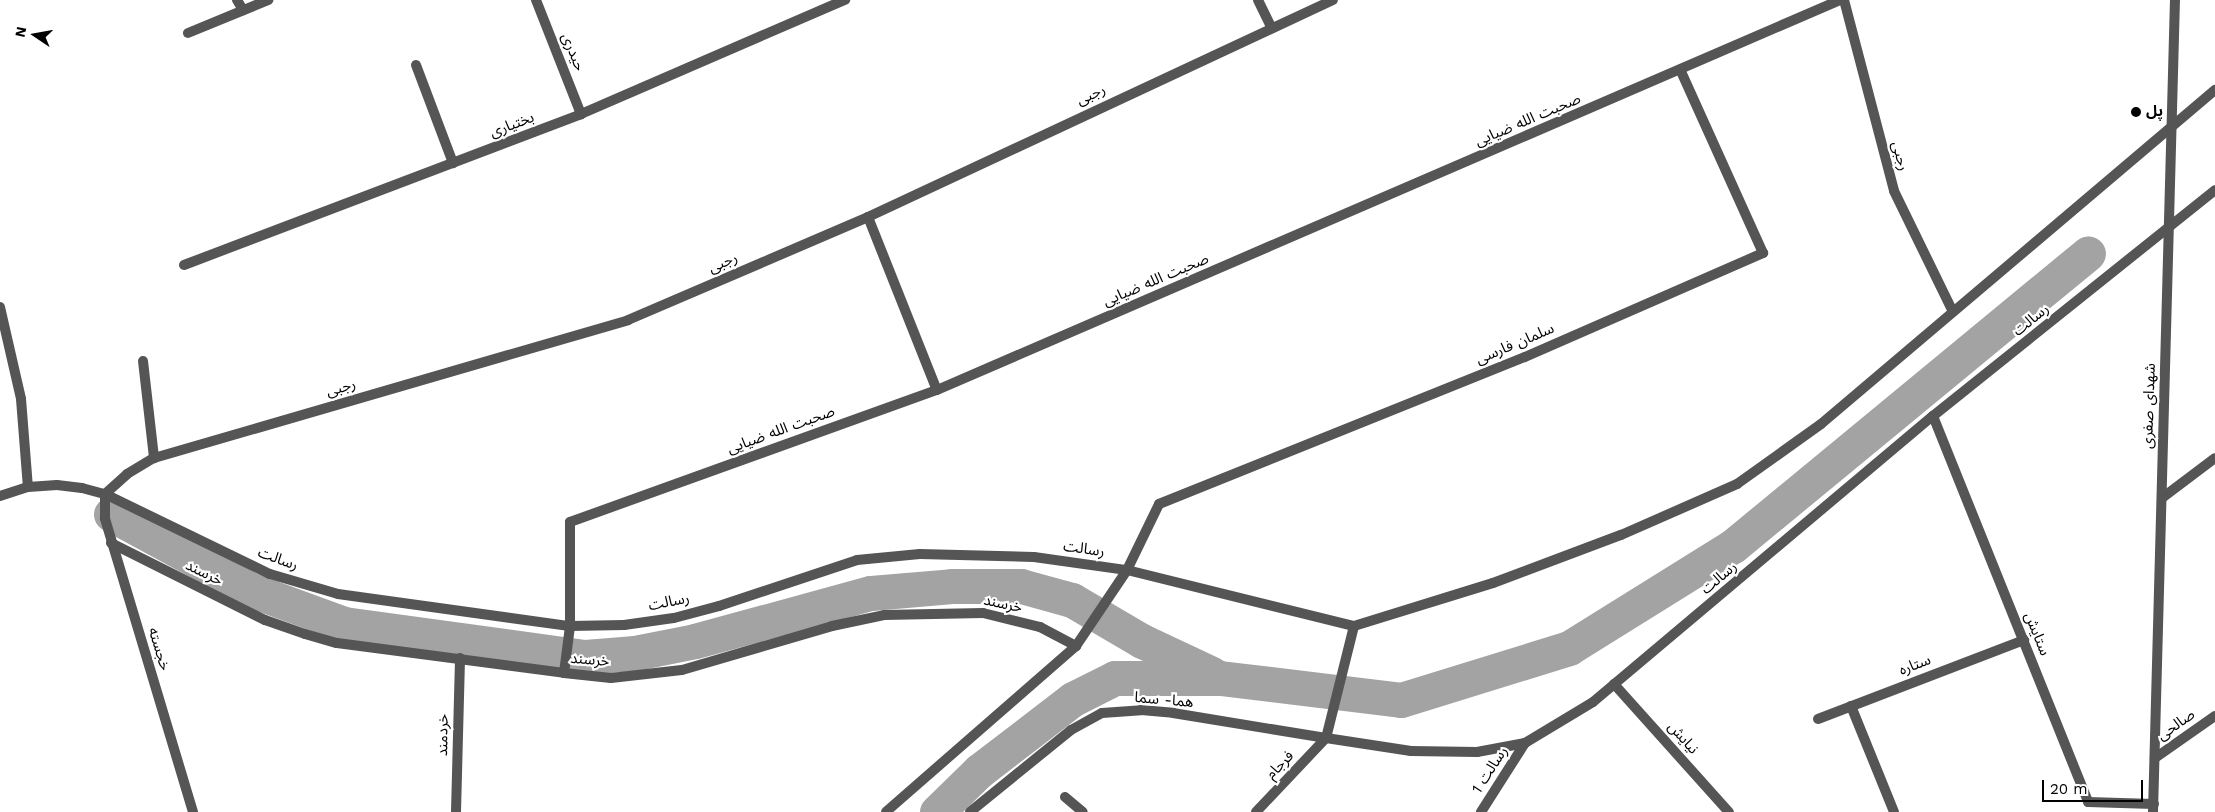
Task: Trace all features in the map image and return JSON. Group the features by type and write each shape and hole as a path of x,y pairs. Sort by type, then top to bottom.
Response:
{"street":[{"path":"237,0 243,10"},
{"path":"188,33 268,0"},
{"name":"حیدری","path":"536,0 582,114"},
{"name":"بختیاری","path":"184,266 582,114 845,0"},
{"path":"1258,0 1271,27"},
{"name":"رجبی","path":"105,494 127,474 154,458 628,320 868,216 1271,27 1333,0"},
{"name":"رجبی","path":"1842,0 1894,191 1952,310"},
{"name":"صحبت الله ضیایی","path":"570,626 570,522 937,390 1842,0"},
{"name":"شهدای صفری","path":"2154,808 2174,0"},
{"path":"416,65 453,163"},
{"name":"سلمان فارسی","path":"1127,570 1159,504 1525,357 1763,253 1681,71"},
{"path":"1326,738 1354,626 1492,583 1621,535 1737,484 1821,424 1952,310 2215,90"},
{"name":"رسالت","path":"1326,738 1411,750 1477,752 1525,743 1593,702 1933,416 2215,190"},
{"path":"868,216 937,390"},
{"path":"0,307 21,399 28,487"},
{"path":"143,360 154,458"},
{"name":"ستایش","path":"1933,416 2088,802 2154,808"},
{"path":"2162,498 2215,458"},
{"name":"رسالت","path":"0,496 28,487 57,485 105,494 270,574 338,594 570,626 624,625 674,618 719,606 857,560 920,554 1034,557 1127,570 1354,626"},
{"name":"خجسته","path":"105,494 111,543 193,812"},
{"name":"خرسند","path":"111,543 265,620 305,634 337,643 564,673 611,678 682,670 832,626 884,615 983,613 1040,627 1076,646"},
{"path":"886,812 1076,646 1127,570"},
{"path":"564,673 570,626"},
{"name":"ستاره","path":"1818,719 2024,640"},
{"name":"خردمند","path":"456,812 460,658"},
{"name":"نیایش","path":"1614,684 1729,812"},
{"path":"1851,706 1894,812"},
{"name":"هما- سما","path":"970,812 1071,730 1102,714 1141,710 1173,713 1326,738"},
{"name":"صالحی","path":"2155,758 2215,716"},
{"name":"فرجام","path":"1256,812 1326,738"},
{"name":"رسالت 1","path":"1481,812 1525,743"},
{"path":"1065,797 1083,812"}],"waterway":[{"path":"937,812 979,771 1073,699 1115,678 1220,678 1401,700 1569,648 1733,546 2088,253"},
{"path":"111,514 251,590 344,624 585,657 635,653 695,641 871,593 952,586 1021,586 1072,600 1142,641 1212,674"}],"place":[{"name":"پل","path":"2136,112"}]}
